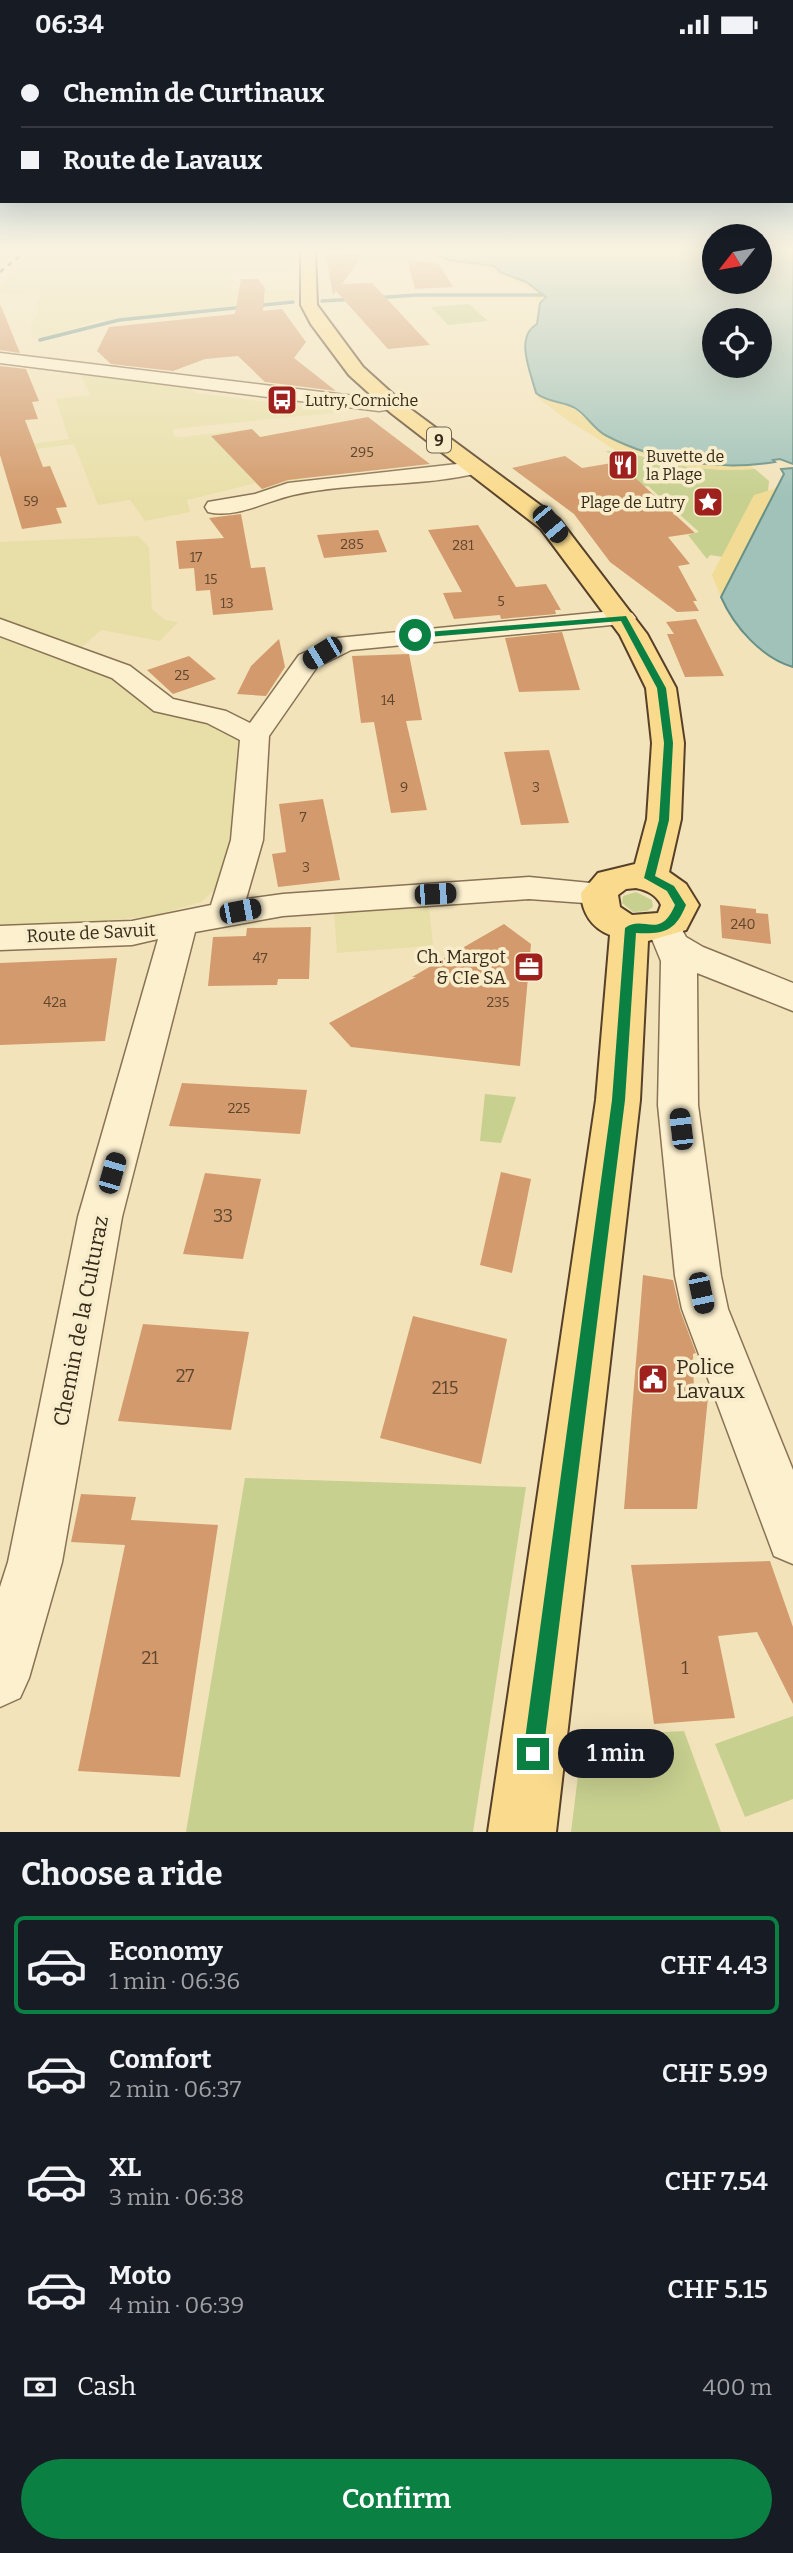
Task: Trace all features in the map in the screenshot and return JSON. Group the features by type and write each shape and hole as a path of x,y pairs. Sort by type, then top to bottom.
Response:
{"main road":[{"name":"9","path":"326,332 356,371 392,404 550,524 623,618 661,688 668,743 664,820 649,878"},
{"path":"522,1832 641,923 612,880 623,877 649,878 671,889 680,905 674,921 641,923"}],"street":[{"path":"0,358 379,405 392,404"},
{"path":"216,507 259,500 288,489 475,468"},
{"path":"225,914 247,840 255,736 308,661 346,643 623,618"},
{"path":"0,627 121,671 164,705 216,717 255,736"},
{"name":"Route de Savuit","path":"0,938 132,933 283,905 516,889 558,889 641,923"},
{"path":"641,923 690,956 793,998"},
{"path":"641,923 679,961 678,1105 698,1276 705,1309 793,1537"},
{"name":"Chemin de la Culturaz","path":"0,1678 35,1562 100,1217 179,925"}],"shaded area":[{"path":"30,332 61,332 35,338 30,336"},
{"path":"79,371 186,384 196,393 304,407 342,406 342,412 173,429 174,436 181,437 252,429 306,481 263,490 256,483 187,500 190,512 145,521 130,500 98,505 74,444 0,454 0,448 69,439 56,399 90,395"},
{"path":"138,536 149,547 152,609 165,620 178,622 160,641 101,630 71,657 220,724 240,736 244,757 237,837 224,881 201,902 153,916 0,931 0,542"},
{"path":"429,907 433,945 337,953 334,913"}],"green space":[{"name":"Plage de Lutry","path":"606,451 696,468 755,469 769,481 768,491 754,496 723,557 710,555 707,559 688,535 699,532 648,486 638,487 628,478 637,476"},
{"path":"636,892 652,900 653,907 647,911 633,912 622,903 623,896"},
{"path":"485,1094 516,1097 501,1143 480,1141"},
{"path":"245,1478 526,1487 473,1832 186,1832"},
{"path":"793,1716 793,1799 745,1817 715,1744"},
{"path":"684,1731 721,1832 571,1832 583,1736"}],"sand":[{"path":"536,393 572,408 632,446 697,462 751,466 755,469 719,470 675,465 634,452 617,451 566,419 538,398"},
{"path":"777,488 721,597 712,575 754,495"}],"water":[{"path":"529,332 702,332 702,378 772,378 772,332 793,332 793,464 780,459 754,465 711,465 668,458 626,445 602,433 575,408 545,399 536,393 525,346"},
{"path":"793,468 793,667 782,663 750,640 733,619 721,597 784,474 781,469"}],"building":[{"path":"0,332 12,332 20,353 0,350"},
{"path":"106,332 299,332 306,342 294,358 336,391 265,382 238,356 205,359 173,371 111,364 97,351"},
{"path":"373,332 418,332 430,345 388,349"},
{"path":"0,366 26,369 39,401 32,402 38,419 25,420 43,467 50,466 67,507 56,508 62,523 22,529 0,455"},
{"path":"368,417 430,464 288,480 262,489 211,436 252,429 260,437"},
{"path":"565,456 582,468 618,462 695,533 668,537 690,564 678,566 697,601 693,601 699,611 677,612 610,562 574,514 512,468"},
{"path":"241,514 251,568 265,567 273,610 213,615 210,590 196,591 194,568 179,569 176,541 224,538 209,518"},
{"path":"478,525 516,587 546,584 561,610 555,610 556,614 501,619 500,615 454,619 443,593 462,592 428,530"},
{"path":"378,530 387,552 324,558 317,535"},
{"path":"696,619 724,676 685,677 667,634 674,634 666,622"},
{"path":"562,632 580,690 519,692 505,638"},
{"path":"279,639 285,667 266,696 237,694 251,666"},
{"path":"409,654 422,720 406,721 427,810 391,813 374,722 361,723 352,656"},
{"path":"189,656 216,679 173,694 147,670"},
{"path":"549,750 569,823 521,825 504,752"},
{"path":"323,799 340,880 278,887 272,854 286,852 279,804"},
{"path":"720,905 756,909 756,913 768,914 771,944 722,938"},
{"path":"504,924 531,944 520,1066 351,1047 329,1023 416,977 412,977"},
{"path":"311,927 309,979 278,979 277,985 208,986 213,937 246,936 247,928"},
{"path":"117,958 105,1041 0,1045 0,963"},
{"path":"182,1083 307,1090 300,1134 169,1126"},
{"path":"501,1172 531,1179 512,1273 480,1265"},
{"path":"205,1173 261,1179 243,1259 183,1254"},
{"path":"643,1275 673,1280 680,1310 696,1353 693,1354 694,1394 708,1397 697,1509 624,1509"},
{"path":"413,1316 507,1339 481,1464 380,1438"},
{"path":"143,1324 249,1332 231,1430 118,1421"},
{"path":"81,1494 136,1497 131,1520 218,1525 180,1777 78,1771 125,1545 71,1542"},
{"path":"770,1561 793,1627 793,1704 757,1632 718,1636 735,1718 654,1724 631,1565"}],"waterway":[{"path":"40,340 71,332"}],"place":[{"name":"Lutry, Corniche","path":"282,400"},
{"name":"Buvette de la Plage","path":"623,465"},
{"name":"Plage de Lutry","path":"708,502"},
{"name":"Ch. Margot & CIe SA","path":"529,967"},
{"name":"Police Lavaux","path":"653,1379"}],"route":[{"path":"415,635 623,618 661,688 668,743 664,820 649,878 671,889 680,905 679,914 674,921 654,930 630,928 618,1100 533,1754"}]}
